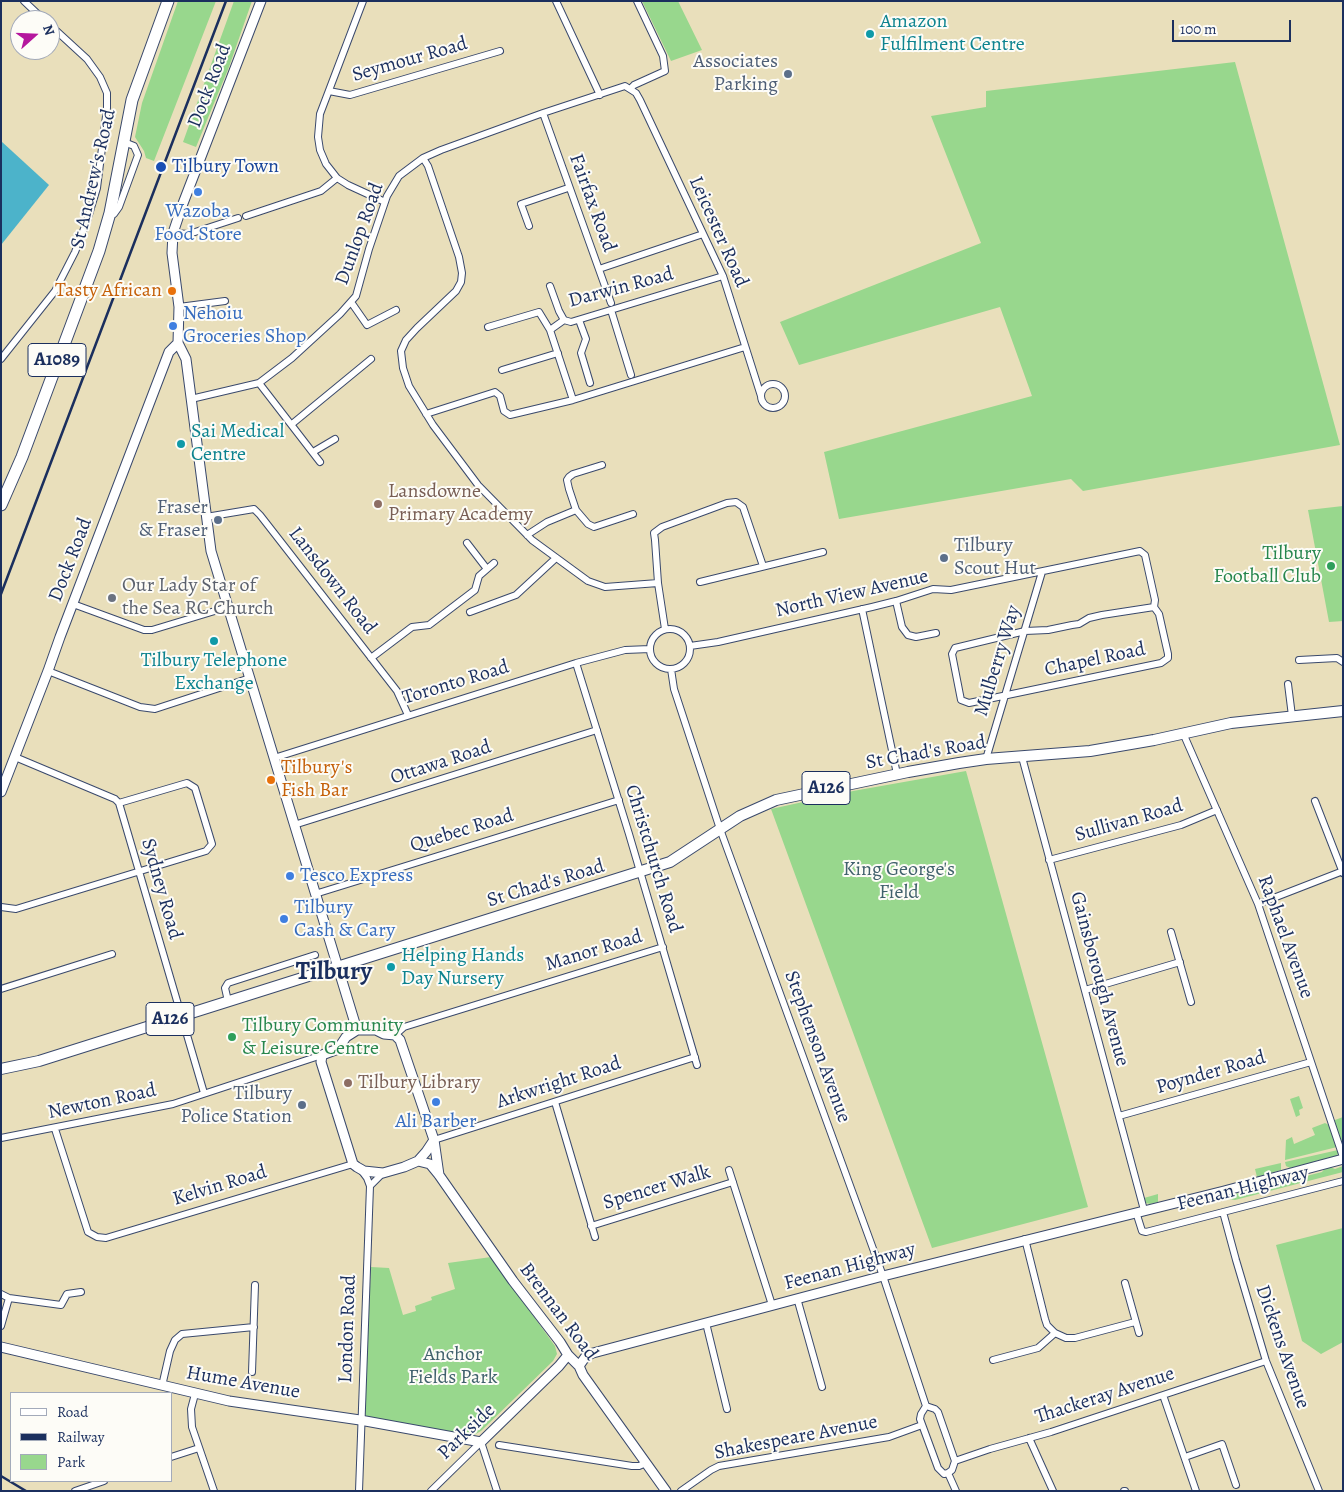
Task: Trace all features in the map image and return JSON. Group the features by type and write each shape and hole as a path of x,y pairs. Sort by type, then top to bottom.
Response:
{"highway":[{"name":"St Andrew's Road","path":"1,505 22,456 98,251 110,213 132,100 168,1"}],"main road":[{"name":"St Chad's Road","path":"338,966 670,862 755,808 776,800 897,774 986,759 1107,748 1231,723 1343,712"},
{"name":"A126","path":"1,1069 39,1060 338,966"}],"street":[{"path":"24,1 33,10"},
{"name":"Dock Road","path":"173,237 182,206 261,1"},
{"path":"363,1 320,114 318,138 320,150 326,164 337,178 385,202"},
{"path":"556,1 600,95"},
{"name":"Dunlop Road","path":"191,399 259,383 292,358 340,314 356,296 368,249 387,196 399,176 423,158 543,113 625,86 631,88 665,71 662,56 637,1"},
{"path":"1,359 55,291 88,221 97,188 108,108 107,93 100,77 86,59 60,34"},
{"name":"Seymour Road","path":"329,91 350,95 500,51"},
{"name":"Leicester Road","path":"631,88 640,100 723,276 761,396"},
{"name":"Fairfax Road","path":"543,113 568,188 599,269 631,375"},
{"path":"110,213 114,214 119,207 138,155 134,146 124,142"},
{"path":"423,158 428,166 459,256 462,273 461,282 456,291 406,340 401,351 403,368 409,386 426,414 478,485 527,535 556,558 588,581 605,587 658,583"},
{"path":"246,216 320,191 337,178"},
{"path":"529,226 521,204 568,188"},
{"path":"238,218 189,234 173,237 172,253 179,307 178,343 186,359 211,551 357,1030"},
{"path":"599,269 703,234"},
{"name":"Darwin Road","path":"550,286 564,320 571,322 611,307 723,276"},
{"path":"179,307 225,301"},
{"path":"351,302 367,325 396,310"},
{"path":"488,327 539,312 550,330 572,400"},
{"path":"550,330 564,320"},
{"path":"579,320 586,339 581,353 590,383"},
{"name":"Dock Road","path":"1,792 169,352 178,343"},
{"path":"426,414 495,392 500,396 504,411 510,415 572,400 745,347"},
{"path":"502,370 558,353"},
{"path":"292,424 370,359"},
{"path":"259,383 320,462"},
{"path":"313,452 335,439"},
{"path":"602,465 569,477 568,484 576,510 588,524 594,527 634,514"},
{"path":"665,629 658,583 654,533 662,527 727,503 736,502 743,507 763,566"},
{"name":"Lansdown Road","path":"206,517 254,509 260,514 397,691 408,715"},
{"path":"527,535 547,522 576,510"},
{"path":"468,543 487,569"},
{"path":"700,582 823,552"},
{"name":"North View Avenue","path":"690,646 718,642 862,609 896,601 933,589 951,590 1140,552 1146,555 1155,600 1154,607"},
{"path":"470,612 516,596 556,558"},
{"path":"371,658 412,627 429,625 475,590 479,576 494,564"},
{"name":"Mulberry Way","path":"986,759 1042,572"},
{"path":"896,601 902,627 908,635 916,637 936,633"},
{"path":"74,604 144,630 152,630 228,607"},
{"path":"1004,696 969,703 963,702 960,697 952,650 957,647 1024,631 1048,630 1079,624 1092,616 1154,607"},
{"name":"Chapel Road","path":"1004,696 1165,662 1168,654 1159,614 1154,607"},
{"path":"862,609 897,774"},
{"path":"665,629 676,630 682,633 690,646 686,660 682,664 671,668 660,666 654,661 650,649 654,637 665,629"},
{"name":"Toronto Road","path":"274,758 576,663 624,650 650,649"},
{"path":"1300,660 1337,658 1343,662"},
{"name":"Christchurch Road","path":"576,663 641,872 697,1065"},
{"name":"Stephenson Avenue","path":"671,668 674,689 720,830 883,1276 926,1406"},
{"path":"48,671 140,707 154,709 250,678"},
{"path":"1288,684 1292,716"},
{"name":"Ottawa Road","path":"294,825 596,730"},
{"name":"Raphael Avenue","path":"1183,733 1258,904 1343,1158"},
{"path":"1,907 16,909 206,851 212,844 195,788 187,782 119,803 115,799 15,757"},
{"name":"Gainsborough Avenue","path":"1022,757 1119,1116 1140,1211"},
{"name":"Quebec Road","path":"316,894 619,800"},
{"path":"1258,904 1343,872 1315,801"},
{"name":"Sydney Road","path":"119,803 204,1093"},
{"name":"Sullivan Road","path":"1049,860 1181,825 1217,810"},
{"path":"1171,932 1191,1002"},
{"name":"Manor Road","path":"395,1034 404,1027 662,947"},
{"path":"1,989 112,954"},
{"path":"228,1001 225,988 228,984 315,955"},
{"path":"1085,990 1180,962"},
{"path":"383,1173 370,1186 367,1178 356,1166 321,1062 322,1055 338,1049 346,1037 357,1030 368,1029 384,1034 395,1034 400,1040 434,1140 439,1175"},
{"name":"Newton Road","path":"1,1138 173,1104 322,1055"},
{"name":"Arkwright Road","path":"434,1140 695,1057"},
{"name":"Poynder Road","path":"1119,1116 1311,1062"},
{"name":"Spencer Walk","path":"555,1102 595,1237"},
{"name":"Kelvin Road","path":"55,1128 88,1232 97,1237 106,1238 356,1166"},
{"path":"356,1166 364,1171 383,1173 404,1168 418,1161 434,1140"},
{"name":"Feenan Highway","path":"579,1366 584,1358 590,1354 797,1298 1343,1158"},
{"name":"Brennan Road","path":"418,1161 430,1164 439,1175 513,1281 568,1355 579,1366 583,1375 666,1491"},
{"name":"Spencer Walk","path":"729,1170 772,1306"},
{"name":"Feenan Highway","path":"1140,1211 1142,1231 1145,1232 1343,1181"},
{"name":"Spencer Walk","path":"592,1226 733,1182"},
{"name":"London Road","path":"359,1491 360,1420 370,1186"},
{"name":"Dickens Avenue","path":"1223,1212 1266,1361 1319,1491"},
{"path":"1025,1239 1045,1319 1047,1325 1055,1333 1066,1338 1075,1338 1135,1322"},
{"path":"1125,1282 1139,1333"},
{"path":"252,1372 255,1285"},
{"path":"1,1294 9,1298 61,1305 67,1294 81,1292"},
{"path":"1,1326 9,1298"},
{"path":"797,1298 822,1388"},
{"path":"706,1323 726,1409"},
{"path":"162,1386 170,1351 175,1340 182,1334 254,1327"},
{"path":"993,1360 1038,1348 1055,1333"},
{"name":"Hume Avenue","path":"1,1347 195,1394 360,1420 481,1442"},
{"name":"Parkside","path":"431,1491 568,1355"},
{"name":"Thackeray Avenue","path":"955,1461 1266,1361"},
{"path":"195,1394 191,1409 192,1427 214,1491"},
{"path":"1163,1395 1196,1491"},
{"path":"926,1406 935,1409 938,1412 955,1461 952,1470 948,1473 944,1474 938,1468 922,1425 921,1414 926,1406"},
{"name":"Shakespeare Avenue","path":"681,1491 718,1466 889,1437 922,1425"},
{"path":"1029,1438 1053,1491"},
{"path":"481,1442 497,1491"},
{"path":"1185,1457 1222,1444 1236,1485"},
{"path":"499,1445 632,1466 646,1463"},
{"path":"172,1457 199,1448"},
{"path":"948,1473 956,1491"},
{"path":"75,1491 101,1482"}],"green space":[{"path":"178,1 216,1 154,161 146,158 135,137 142,103"},
{"path":"234,1 252,1 229,67 196,147 183,142"},
{"path":"642,1 678,1 702,50 671,61"},
{"path":"1235,62 1340,445 1083,491 1071,479 839,519 824,452 1032,396 1000,307 799,365 780,322 981,243 931,116 986,107 986,91"},
{"name":"Tilbury Football Club","path":"1343,506 1343,621 1329,622 1308,510"},
{"name":"King George's Field","path":"966,771 1088,1207 932,1248 771,809 853,791"},
{"path":"1299,1096 1303,1108 1299,1110 1300,1115 1296,1117 1290,1099"},
{"path":"1343,1117 1343,1146 1342,1146 1334,1122"},
{"path":"1325,1123 1329,1125 1337,1147 1285,1160 1286,1140 1292,1137 1294,1144 1315,1135 1312,1128"},
{"path":"1338,1150 1338,1154 1334,1158 1290,1168 1286,1166 1285,1162"},
{"path":"1281,1163 1281,1170 1257,1177 1255,1169"},
{"path":"1343,1166 1343,1172 1235,1200 1228,1199 1227,1196 1322,1172 1325,1168 1335,1169"},
{"path":"1158,1194 1158,1202 1146,1203 1144,1198"},
{"path":"1343,1228 1343,1342 1321,1354 1302,1341 1276,1245"},
{"name":"Anchor Fields Park","path":"491,1257 555,1346 557,1354 553,1361 481,1431 474,1435 469,1436 369,1419 365,1414 364,1406 371,1267 389,1268 403,1315 416,1311 415,1306 432,1300 431,1297 455,1289 448,1263"}],"water":[{"path":"1,141 49,185 1,245"}],"railway":[{"path":"1,594 226,1"},
{"path":"1,1476 10,1481"},
{"path":"11,1482 26,1491"}],"place":[{"name":"Amazon Fulfilment Centre","path":"870,34"},
{"name":"Associates Parking","path":"788,74"},
{"name":"Tilbury Town","path":"161,167"},
{"name":"Wazoba Food Store","path":"198,192"},
{"name":"Tasty African","path":"172,291"},
{"name":"Nehoiu Groceries Shop","path":"173,326"},
{"name":"Sai Medical Centre","path":"181,444"},
{"name":"Lansdowne Primary Academy","path":"378,504"},
{"name":"Fraser & Fraser","path":"218,520"},
{"name":"Tilbury Scout Hut","path":"944,558"},
{"name":"Tilbury Football Club","path":"1331,566"},
{"name":"Our Lady Star of the Sea RC Church","path":"112,598"},
{"name":"Tilbury Telephone Exchange","path":"214,641"},
{"name":"Tilbury's Fish Bar","path":"271,780"},
{"name":"Tesco Express","path":"290,876"},
{"name":"Tilbury Cash & Cary","path":"284,919"},
{"name":"Helping Hands Day Nursery","path":"391,967"},
{"name":"Tilbury Community & Leisure Centre","path":"232,1037"},
{"name":"Tilbury Library","path":"348,1083"},
{"name":"Ali Barber","path":"436,1102"},
{"name":"Tilbury Police Station","path":"302,1105"}],"district":[{"name":"Tilbury","path":"334,973"}]}
